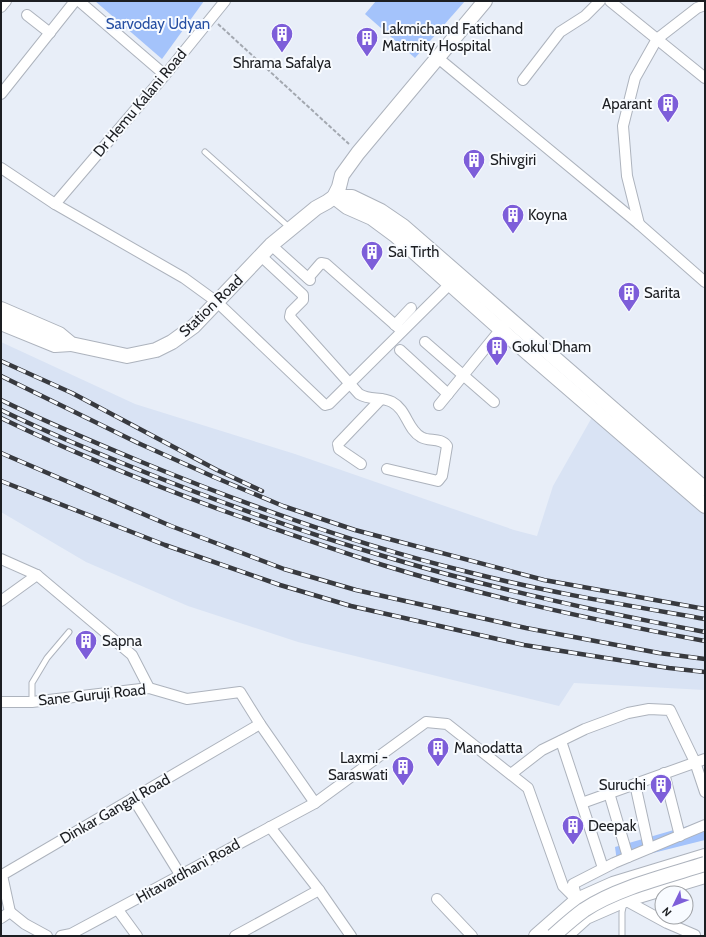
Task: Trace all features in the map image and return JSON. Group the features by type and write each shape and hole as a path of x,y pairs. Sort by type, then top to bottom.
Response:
{"main road":[{"path":"486,1 358,153 342,175 339,187 334,197 347,207 399,230 654,454 705,506"},
{"name":"Station Road","path":"1,309 59,334 70,344 126,356 156,350 172,342 194,326 271,245 316,208 334,197"},
{"path":"1,323 55,345 70,344"},
{"path":"654,454 705,489"},
{"path":"536,936 577,900 613,884 705,856"},
{"path":"553,936 567,922 585,909 622,891 705,864"},
{"path":"565,936 586,917 625,900 705,876"}],"street":[{"path":"1,6 6,1"},
{"path":"1,94 75,1"},
{"path":"79,1 164,75"},
{"name":"Dr Hemu Kalani Road","path":"55,204 225,1"},
{"path":"523,80 560,32 585,16 600,1"},
{"path":"610,1 705,78"},
{"path":"639,224 627,176 623,126 635,78 657,39 697,8 705,5"},
{"path":"28,15 50,33"},
{"path":"438,58 639,224 705,282"},
{"path":"1,168 55,204 184,278 218,302 321,403 325,405 329,404 350,383 399,328 454,279"},
{"path":"271,245 309,279 321,263 326,264 399,328"},
{"path":"261,256 303,295 303,300 291,312 290,317 350,383 363,396 369,399 381,399 392,402 402,410 411,428 417,435 422,438 443,442 447,446 442,476 438,481 387,469"},
{"path":"399,328 411,308"},
{"path":"439,405 506,324"},
{"path":"425,342 494,402"},
{"path":"400,350 448,394"},
{"path":"361,464 339,449 338,444 381,399"},
{"path":"1,559 38,575 132,655 149,688"},
{"path":"1,601 38,575"},
{"name":"Sane Guruji Road","path":"1,702 32,702 149,688 187,699 240,692 260,724 315,803"},
{"path":"511,774 542,750 584,729 628,713 649,709 670,710 700,760 705,792"},
{"name":"Hitavardhani Road","path":"61,936 71,934 118,910 315,803 426,722 447,724 528,788 563,886 577,900"},
{"name":"Dinkar Gangal Road","path":"10,912 2,875 260,724"},
{"path":"561,741 603,868"},
{"path":"582,803 700,760"},
{"path":"664,773 680,836"},
{"path":"634,784 649,848"},
{"path":"609,793 628,857"},
{"path":"133,798 181,876"},
{"path":"586,917 577,900 573,884 603,868 705,825"},
{"path":"270,827 319,890 351,936"},
{"path":"235,936 319,890"},
{"path":"437,899 472,936"},
{"path":"625,900 667,923 695,936"},
{"path":"118,910 136,936"},
{"path":"1,918 10,912 26,924 47,936"}],"lane":[{"path":"205,152 291,229"},
{"path":"32,702 32,683 47,658 69,632"},
{"path":"622,936 622,912 625,900"}],"path":[{"path":"211,18 358,153"}],"shaded area":[{"path":"1,342 135,404 295,454 514,530 537,536 553,486 595,412 705,515 705,690 574,683 559,706 298,642 188,606 86,562 1,512"}],"green space":[{"name":"Sarvoday Udyan","path":"95,1 204,1 162,59"},
{"path":"376,1 465,1 415,58 365,14"},
{"path":"705,821 705,840 617,862 615,847"}],"railway":[{"path":"1,361 72,393 217,470 262,491"},
{"path":"1,376 138,443 214,477 283,506 355,530 544,580 705,609"},
{"path":"1,400 72,433 184,479 304,524 385,550 527,586 705,619"},
{"path":"1,410 79,445 192,491 257,515 357,548 507,590 586,608 705,632"},
{"path":"1,418 83,455 167,490 264,525 386,566 504,599 705,641"},
{"path":"1,453 171,526 284,569 356,590 526,628 659,653 705,659"},
{"path":"1,481 165,545 280,585 351,606 524,645 669,668 705,672"}],"place":[{"name":"Shrama Safalya","path":"282,54"},
{"name":"Lakmichand Fatichand Matrnity Hospital","path":"367,58"},
{"name":"Aparant","path":"668,124"},
{"name":"Shivgiri","path":"474,180"},
{"name":"Koyna","path":"513,234"},
{"name":"Sai Tirth","path":"372,272"},
{"name":"Sarita","path":"629,312"},
{"name":"Gokul Dham","path":"497,366"},
{"name":"Sapna","path":"86,660"},
{"name":"Manodatta","path":"438,768"},
{"name":"Laxmi - Saraswati","path":"403,786"},
{"name":"Suruchi","path":"661,804"},
{"name":"Deepak","path":"573,846"}]}
